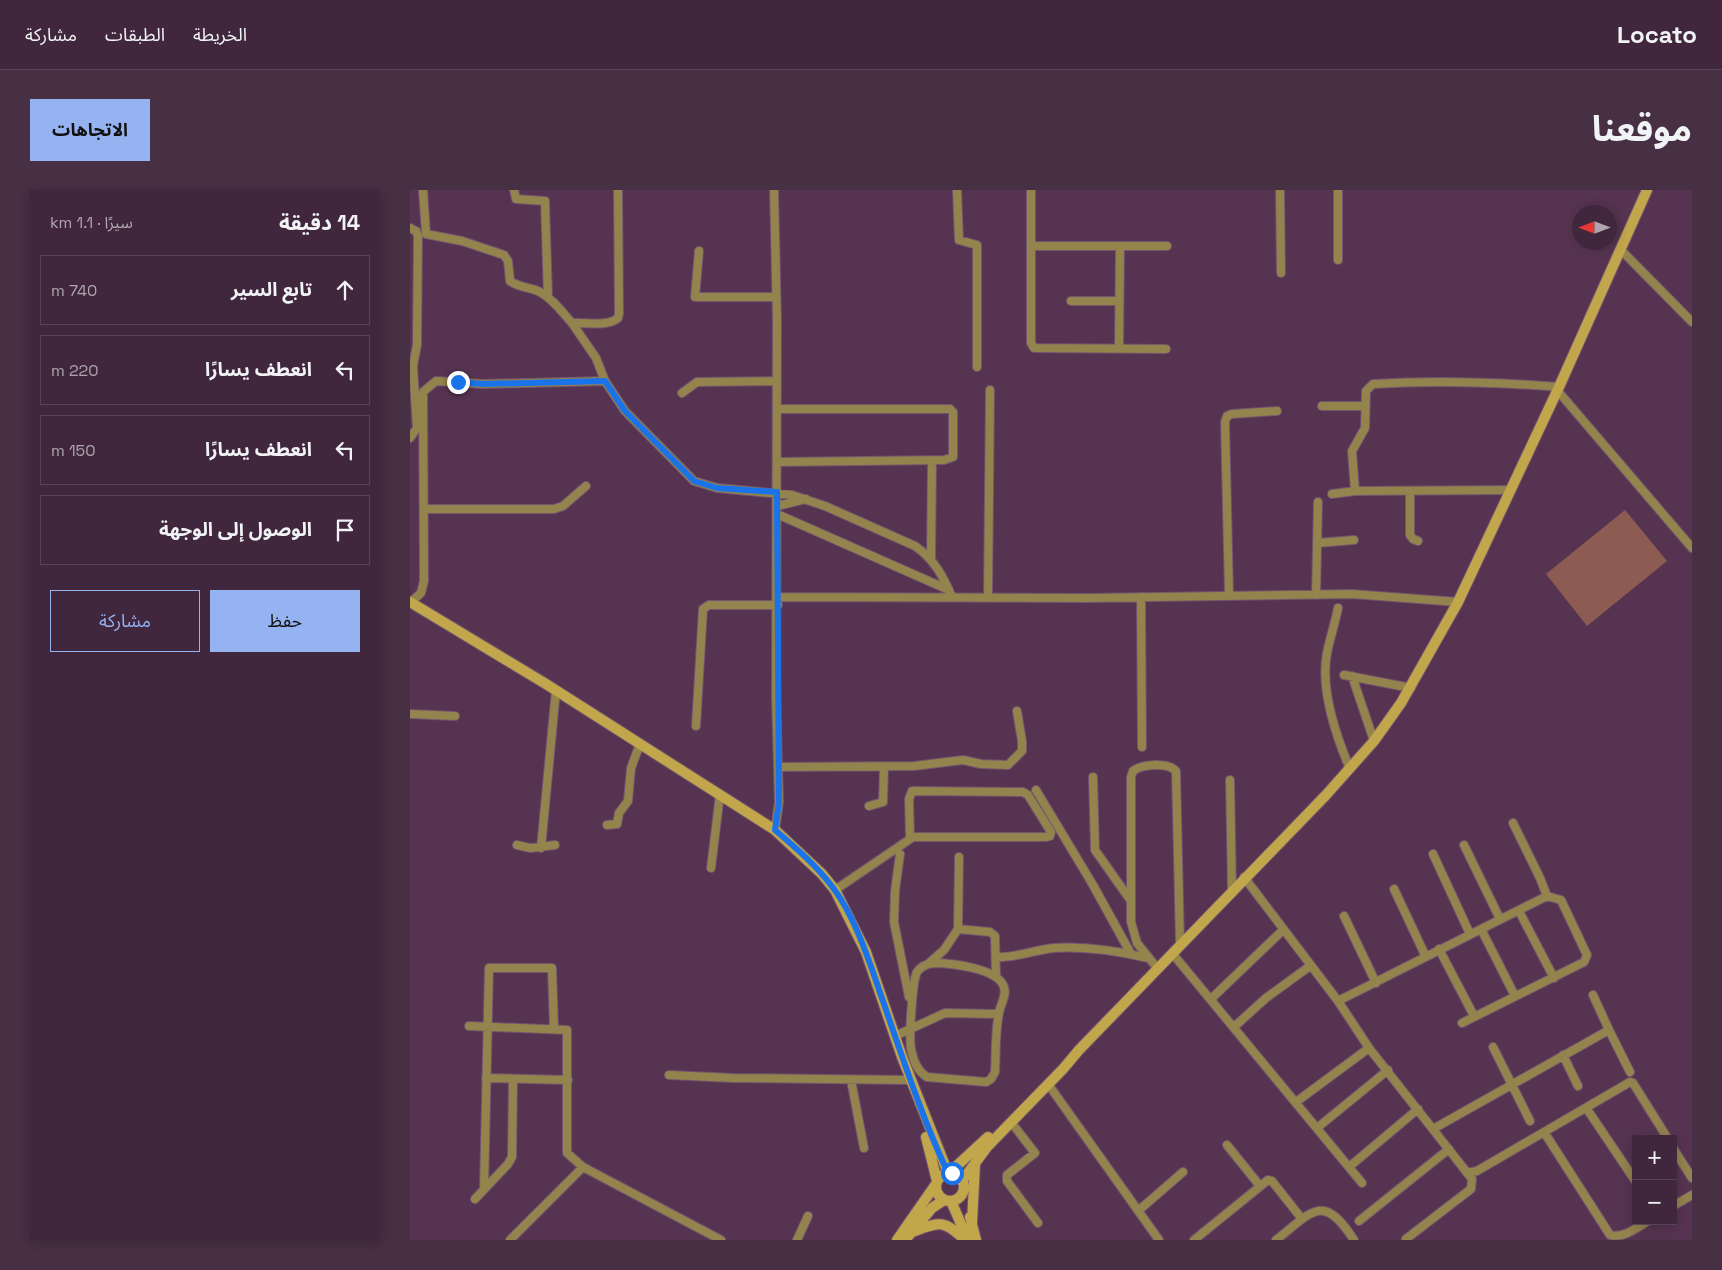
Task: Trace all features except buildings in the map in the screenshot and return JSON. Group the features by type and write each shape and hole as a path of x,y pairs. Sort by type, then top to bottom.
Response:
{"main road":[{"path":"909,1236 932,1208 947,1200 958,1199 963,1185 976,1162 1011,1122 1244,877 1350,769 1374,741 1411,688 1458,602 1558,388 1647,190"},
{"path":"410,603 556,690 720,794 775,830 804,855 835,890 866,952 902,1058 949,1173"},
{"path":"896,1240 937,1182 949,1173 1059,1064 1078,1050"},
{"path":"902,1058 937,1182 936,1192 947,1200 966,1240"},
{"path":"972,1223 976,1162"},
{"path":"949,1173 956,1174 963,1185 976,1240"},
{"path":"909,1236 941,1223 951,1226 966,1240"}],"street":[{"path":"423,190 426,234 462,241 504,255 508,261 510,281 548,297 572,323 596,358 605,381 625,411 694,481 717,488 777,492 806,499 914,546 931,560 942,574 950,593"},
{"path":"514,190 516,199 545,201 548,297"},
{"path":"572,323 614,322 618,318 618,190"},
{"path":"774,190 778,601 778,813 775,830"},
{"path":"958,190 959,240 977,245 978,366"},
{"path":"1030,190 1031,343 1034,348 1119,347 1166,349"},
{"path":"1280,190 1280,273"},
{"path":"1338,190 1338,260"},
{"path":"410,228 418,233 418,245 417,345 413,366 417,428 410,438"},
{"path":"1031,246 1167,246"},
{"path":"1119,347 1120,246"},
{"path":"1620,249 1692,322"},
{"path":"699,251 695,297 776,297"},
{"path":"1070,301 1119,301"},
{"path":"410,603 421,593 424,581 423,394 433,382 483,384 605,381"},
{"path":"682,394 697,382 776,381"},
{"path":"1355,491 1352,451 1365,428 1366,391 1373,384 1423,381 1483,382 1558,388 1692,548"},
{"path":"988,596 990,390"},
{"path":"1322,406 1365,406"},
{"path":"777,410 950,409 953,412 953,457 932,460 777,462"},
{"path":"1229,594 1225,422 1227,416 1232,414 1277,411"},
{"path":"931,560 932,460"},
{"path":"424,509 554,509 563,506 586,486"},
{"path":"1332,494 1355,491 1509,490"},
{"path":"1410,491 1410,534 1412,539 1418,541"},
{"path":"777,510 806,499"},
{"path":"1316,594 1318,502"},
{"path":"777,510 950,593"},
{"path":"1317,543 1354,540"},
{"path":"696,726 703,609 709,605 950,593 988,596 1352,594 1458,602"},
{"path":"1142,596 1142,747"},
{"path":"1338,608 1327,653 1327,682 1332,711 1350,769"},
{"path":"1374,741 1348,675 1411,688"},
{"path":"541,848 556,690"},
{"path":"778,767 914,766 963,760 981,764 1008,765 1022,751 1017,711"},
{"path":"410,714 455,716"},
{"path":"607,825 617,824 619,813 627,804 630,768 640,744"},
{"path":"1158,969 1148,958 1133,935 1131,902 1132,771 1143,766 1170,766 1176,771 1178,780 1180,944"},
{"path":"869,806 883,802 884,767"},
{"path":"1093,777 1095,850 1131,902"},
{"path":"1230,780 1232,890"},
{"path":"1036,790 1093,885 1130,954"},
{"path":"835,890 910,838 1046,837 1050,836 1051,832 1028,795 1023,792 912,791 909,799 910,838"},
{"path":"711,868 720,794"},
{"path":"1513,823 1540,878 1546,896"},
{"path":"517,845 541,848 555,845"},
{"path":"1464,845 1500,919"},
{"path":"900,854 894,891 894,922 912,1009"},
{"path":"1433,854 1470,934"},
{"path":"958,929 994,934 996,976 1004,987 1004,996 998,1014 995,1072 991,1079 986,1082 928,1077 920,1073 910,1047 913,984 917,972 944,950 958,929 959,857"},
{"path":"1244,877 1338,1002 1369,1048 1434,1129 1473,1183 1471,1190 1406,1239"},
{"path":"1394,889 1426,957"},
{"path":"1338,1002 1546,896 1561,900 1587,955 1584,962 1462,1023"},
{"path":"1519,911 1554,978"},
{"path":"1344,916 1376,983"},
{"path":"1481,929 1515,996"},
{"path":"1211,999 1283,930"},
{"path":"996,957 1010,957 1042,950 1069,948 1130,954 1148,958"},
{"path":"1439,949 1474,1016"},
{"path":"1172,953 1362,1183"},
{"path":"927,964 958,964 996,976"},
{"path":"1234,1027 1266,998 1310,966"},
{"path":"484,1189 486,1026 490,968 548,967 553,970 554,1029"},
{"path":"1593,996 1630,1072"},
{"path":"895,1036 945,1013 998,1014"},
{"path":"469,1026 564,1029 569,1034 567,1153 583,1167 721,1240"},
{"path":"1434,1129 1609,1030"},
{"path":"1493,1047 1530,1121"},
{"path":"1296,1102 1369,1048"},
{"path":"1563,1056 1578,1086"},
{"path":"1317,1128 1388,1070"},
{"path":"669,1075 907,1080"},
{"path":"486,1078 568,1080"},
{"path":"475,1199 508,1164 512,1157 513,1079"},
{"path":"851,1080 864,1148"},
{"path":"1467,1173 1477,1171 1613,1092 1633,1083 1666,1135"},
{"path":"1048,1084 1159,1240"},
{"path":"1587,1108 1635,1180"},
{"path":"1349,1167 1418,1110"},
{"path":"1011,1122 1035,1153 1007,1176 1007,1181 1038,1222"},
{"path":"1544,1132 1610,1235 1615,1237 1631,1232 1642,1225"},
{"path":"1227,1145 1260,1186"},
{"path":"1359,1221 1449,1150"},
{"path":"1677,1154 1692,1178"},
{"path":"510,1240 583,1167"},
{"path":"1138,1211 1183,1172"},
{"path":"1194,1240 1268,1180 1272,1181 1302,1219"},
{"path":"1677,1204 1692,1195"},
{"path":"1276,1240 1308,1214 1321,1210 1330,1211 1341,1220 1354,1240"},
{"path":"796,1240 808,1216"}],"shaded area":[{"path":"1625,510 1667,561 1587,626 1546,574"}],"route":[{"path":"458,382 519,384 605,381 625,411 694,481 717,488 777,492 778,597 776,697 779,802 775,830 804,855 822,874 835,890 845,909 866,952 902,1058 934,1142 948,1173 952,1173"}]}
